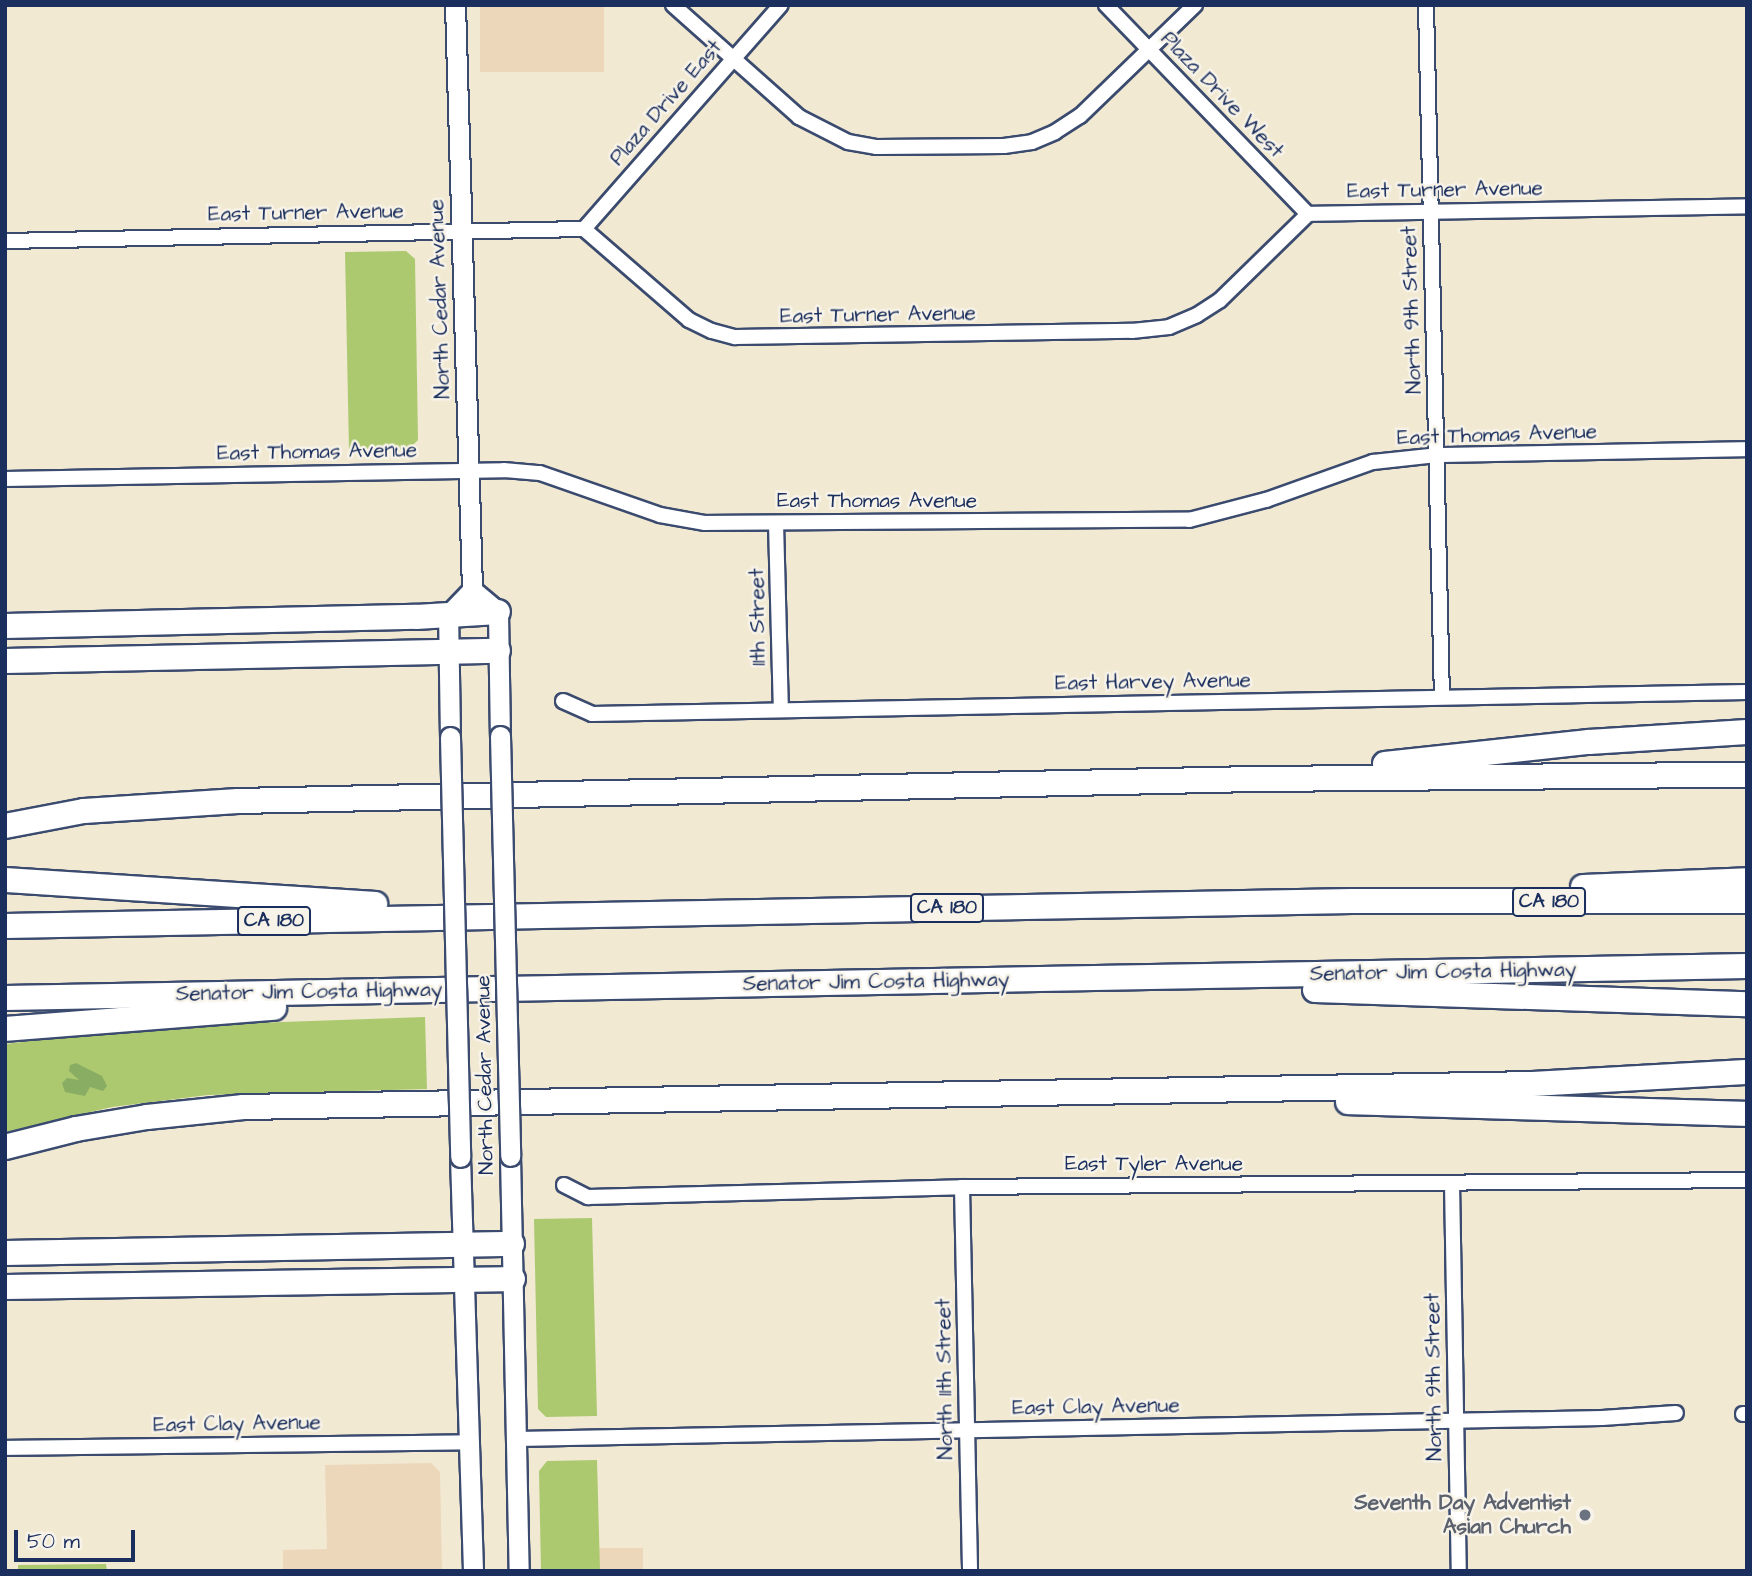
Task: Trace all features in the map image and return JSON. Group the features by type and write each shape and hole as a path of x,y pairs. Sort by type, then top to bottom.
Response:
{"highway":[{"path":"5,626 498,612"},
{"path":"5,661 498,651"},
{"path":"1257,779 1589,742 1747,732"},
{"path":"10,824 84,811 197,802 1257,779 1747,775"},
{"path":"5,880 543,915"},
{"path":"1352,901 1747,880"},
{"name":"CA 180","path":"5,926 1352,901 1747,901"},
{"name":"Senator Jim Costa Highway","path":"5,998 1747,966"},
{"path":"1027,980 1747,1004"},
{"path":"5,1029 540,988"},
{"path":"5,1147 76,1129 147,1117 243,1107 1531,1084 1747,1072"},
{"path":"1029,1092 1747,1114"},
{"path":"5,1253 512,1244"},
{"path":"5,1287 513,1279"}],"main road":[{"name":"North Cedar Avenue","path":"455,5 472,590"},
{"path":"448,615 472,590 498,612"},
{"name":"North Cedar Avenue","path":"498,612 519,1571"},
{"name":"North Cedar Avenue","path":"448,615 460,1157 474,1571"}],"street":[{"path":"673,5 799,117 848,142 876,147 1004,146 1032,142 1080,116 1195,5"},
{"name":"Plaza Drive East","path":"584,229 781,5"},
{"name":"Plaza Drive West","path":"1106,5 1308,214"},
{"name":"North 9th Street","path":"1426,5 1442,697"},
{"name":"East Turner Avenue","path":"5,241 584,229 689,320 712,331 735,337 1118,332 1169,327 1197,315 1220,300 1308,214 1747,206"},
{"name":"East Thomas Avenue","path":"5,479 469,470 540,473 660,515 694,521 776,523 1189,520 1266,500 1373,462 1437,456 1747,449"},
{"name":"11th Street","path":"776,523 781,709"},
{"name":"East Harvey Avenue","path":"563,701 592,714 1747,692"},
{"name":"East Tyler Avenue","path":"564,1185 588,1197 962,1187 1747,1180"},
{"name":"North 9th Street","path":"1452,1183 1459,1571"},
{"name":"North 11th Street","path":"962,1187 970,1571"},
{"name":"East Clay Avenue","path":"517,1439 1602,1418 1676,1413"},
{"name":"East Clay Avenue","path":"5,1448 468,1442"}],"shaded area":[{"path":"480,5 604,5 604,72 480,72"},
{"path":"431,1463 440,1472 442,1571 283,1571 283,1550 327,1549 325,1465"},
{"path":"599,1548 643,1548 643,1571 599,1571"}],"green space":[{"path":"406,251 415,259 418,440 409,449 349,450 345,252"},
{"path":"425,1017 427,1089 208,1095 112,1107 5,1132 5,1044 164,1026"},
{"path":"76,1063 102,1076 107,1086 103,1091 90,1087 85,1096 65,1092 62,1083 67,1078 79,1080 69,1071 70,1065"},
{"path":"592,1218 597,1416 546,1417 538,1409 534,1219"},
{"path":"597,1460 600,1571 541,1571 539,1471 547,1461"},
{"path":"106,1564 107,1571 18,1571 18,1565"}],"place":[{"name":"Seventh Day Adventist Asian Church","path":"1585,1515"}]}
